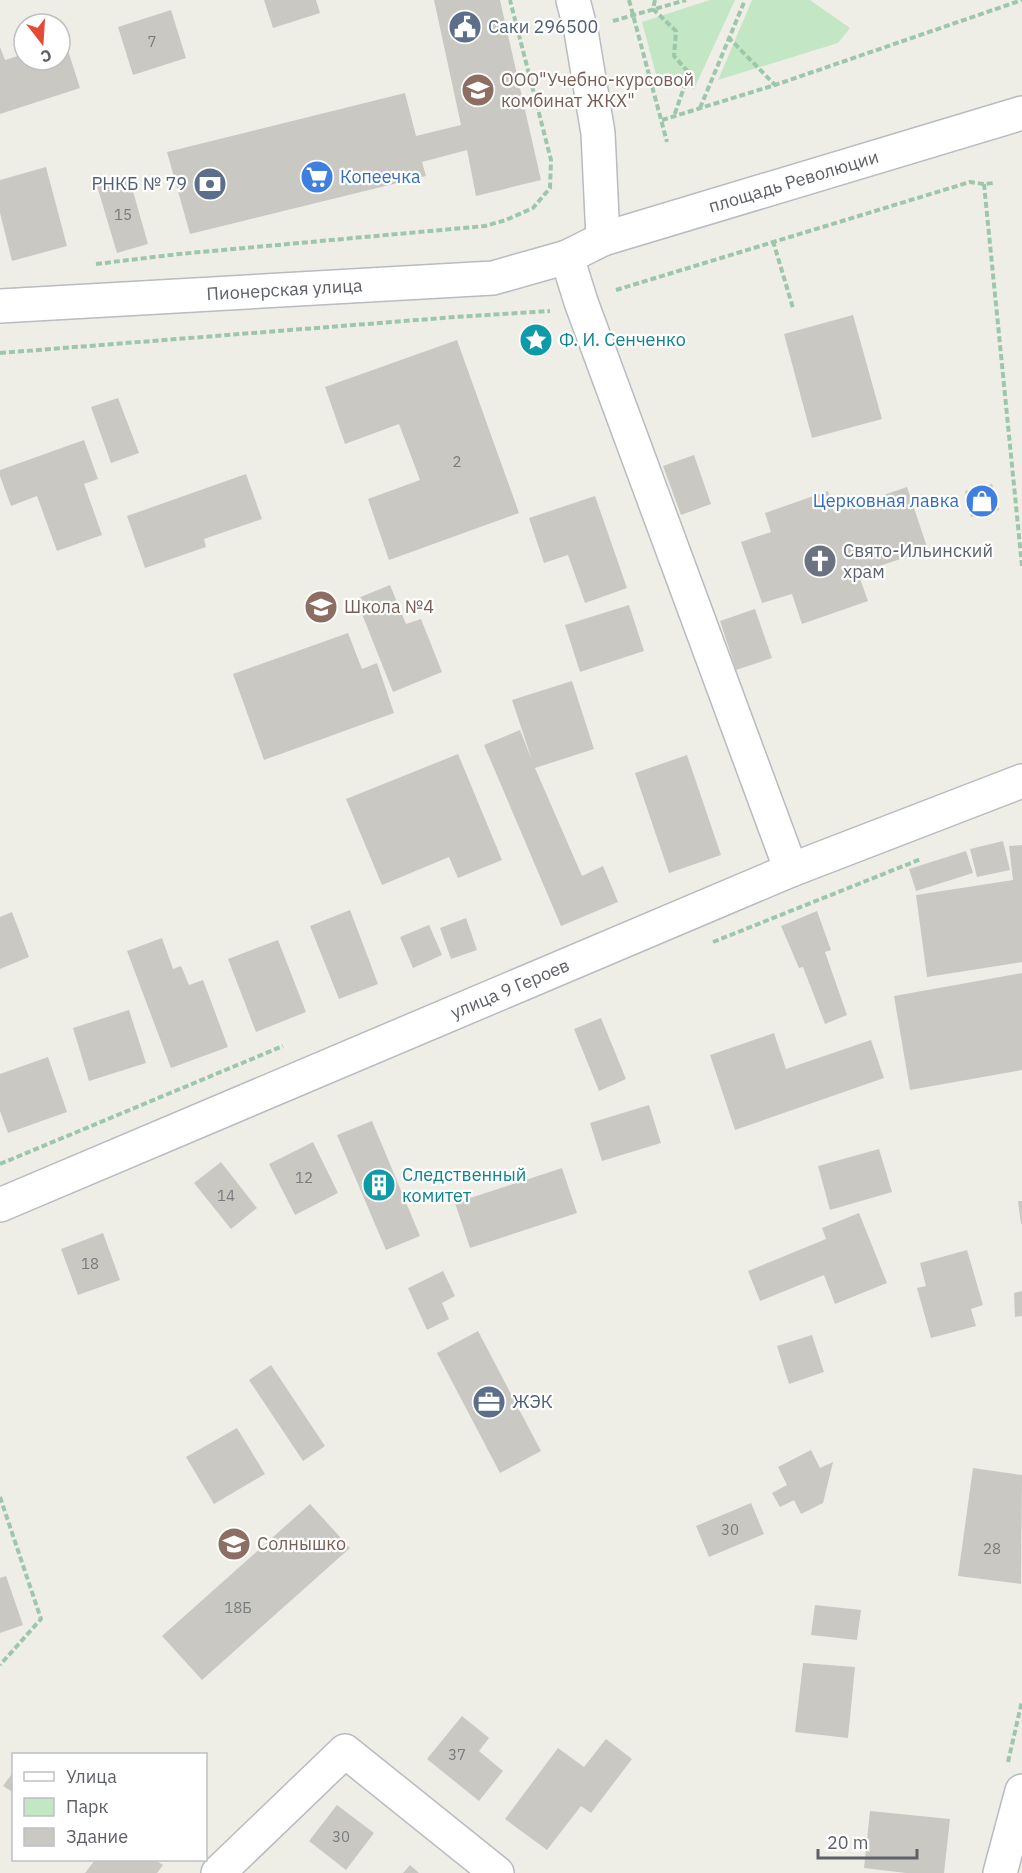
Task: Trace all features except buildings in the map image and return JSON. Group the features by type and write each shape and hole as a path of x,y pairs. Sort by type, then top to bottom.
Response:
{"street":[{"path":"573,0 581,31 598,133 603,239"},
{"name":"площадь Революции","path":"567,257 603,239 1022,112"},
{"path":"567,257 581,302 791,870"},
{"name":"Пионерская улица","path":"0,306 493,278 567,257"},
{"name":"улица 9 Героев","path":"0,1205 791,870 1022,781"},
{"path":"218,1873 345,1751 497,1873"},
{"path":"999,1873 1022,1791"}],"path":[{"path":"90,265 179,254 485,226 507,220 533,208 550,188 551,160 510,0"},
{"path":"629,0 667,142"},
{"path":"653,9 655,0"},
{"path":"581,31 686,0"},
{"path":"700,109 745,0"},
{"path":"662,120 775,85 1022,0"},
{"path":"653,9 676,31 674,56 689,73 674,117"},
{"path":"729,37 775,85"},
{"path":"616,290 970,182 994,183"},
{"path":"984,184 1022,566"},
{"path":"773,241 793,308"},
{"path":"0,353 551,311"},
{"path":"0,1497 41,1619 0,1665"}],"green space":[{"path":"710,0 735,0 694,89 657,78 642,22"},
{"path":"752,0 810,0 850,28 838,43 718,80"}],"place":[{"name":"Саки 296500","path":"465,27"},
{"name":"ООО\"Учебно-курсовой комбинат ЖКХ\"","path":"478,90"},
{"name":"Копеечка","path":"317,177"},
{"name":"РНКБ № 79","path":"210,184"},
{"name":"Ф. И. Сенченко","path":"536,340"},
{"name":"Церковная лавка","path":"982,501"},
{"name":"Свято-Ильинский храм","path":"820,561"},
{"name":"Школа №4","path":"321,607"},
{"name":"Следственный комитет","path":"379,1185"},
{"name":"ЖЭК","path":"489,1402"},
{"name":"Солнышко","path":"234,1544"}]}
